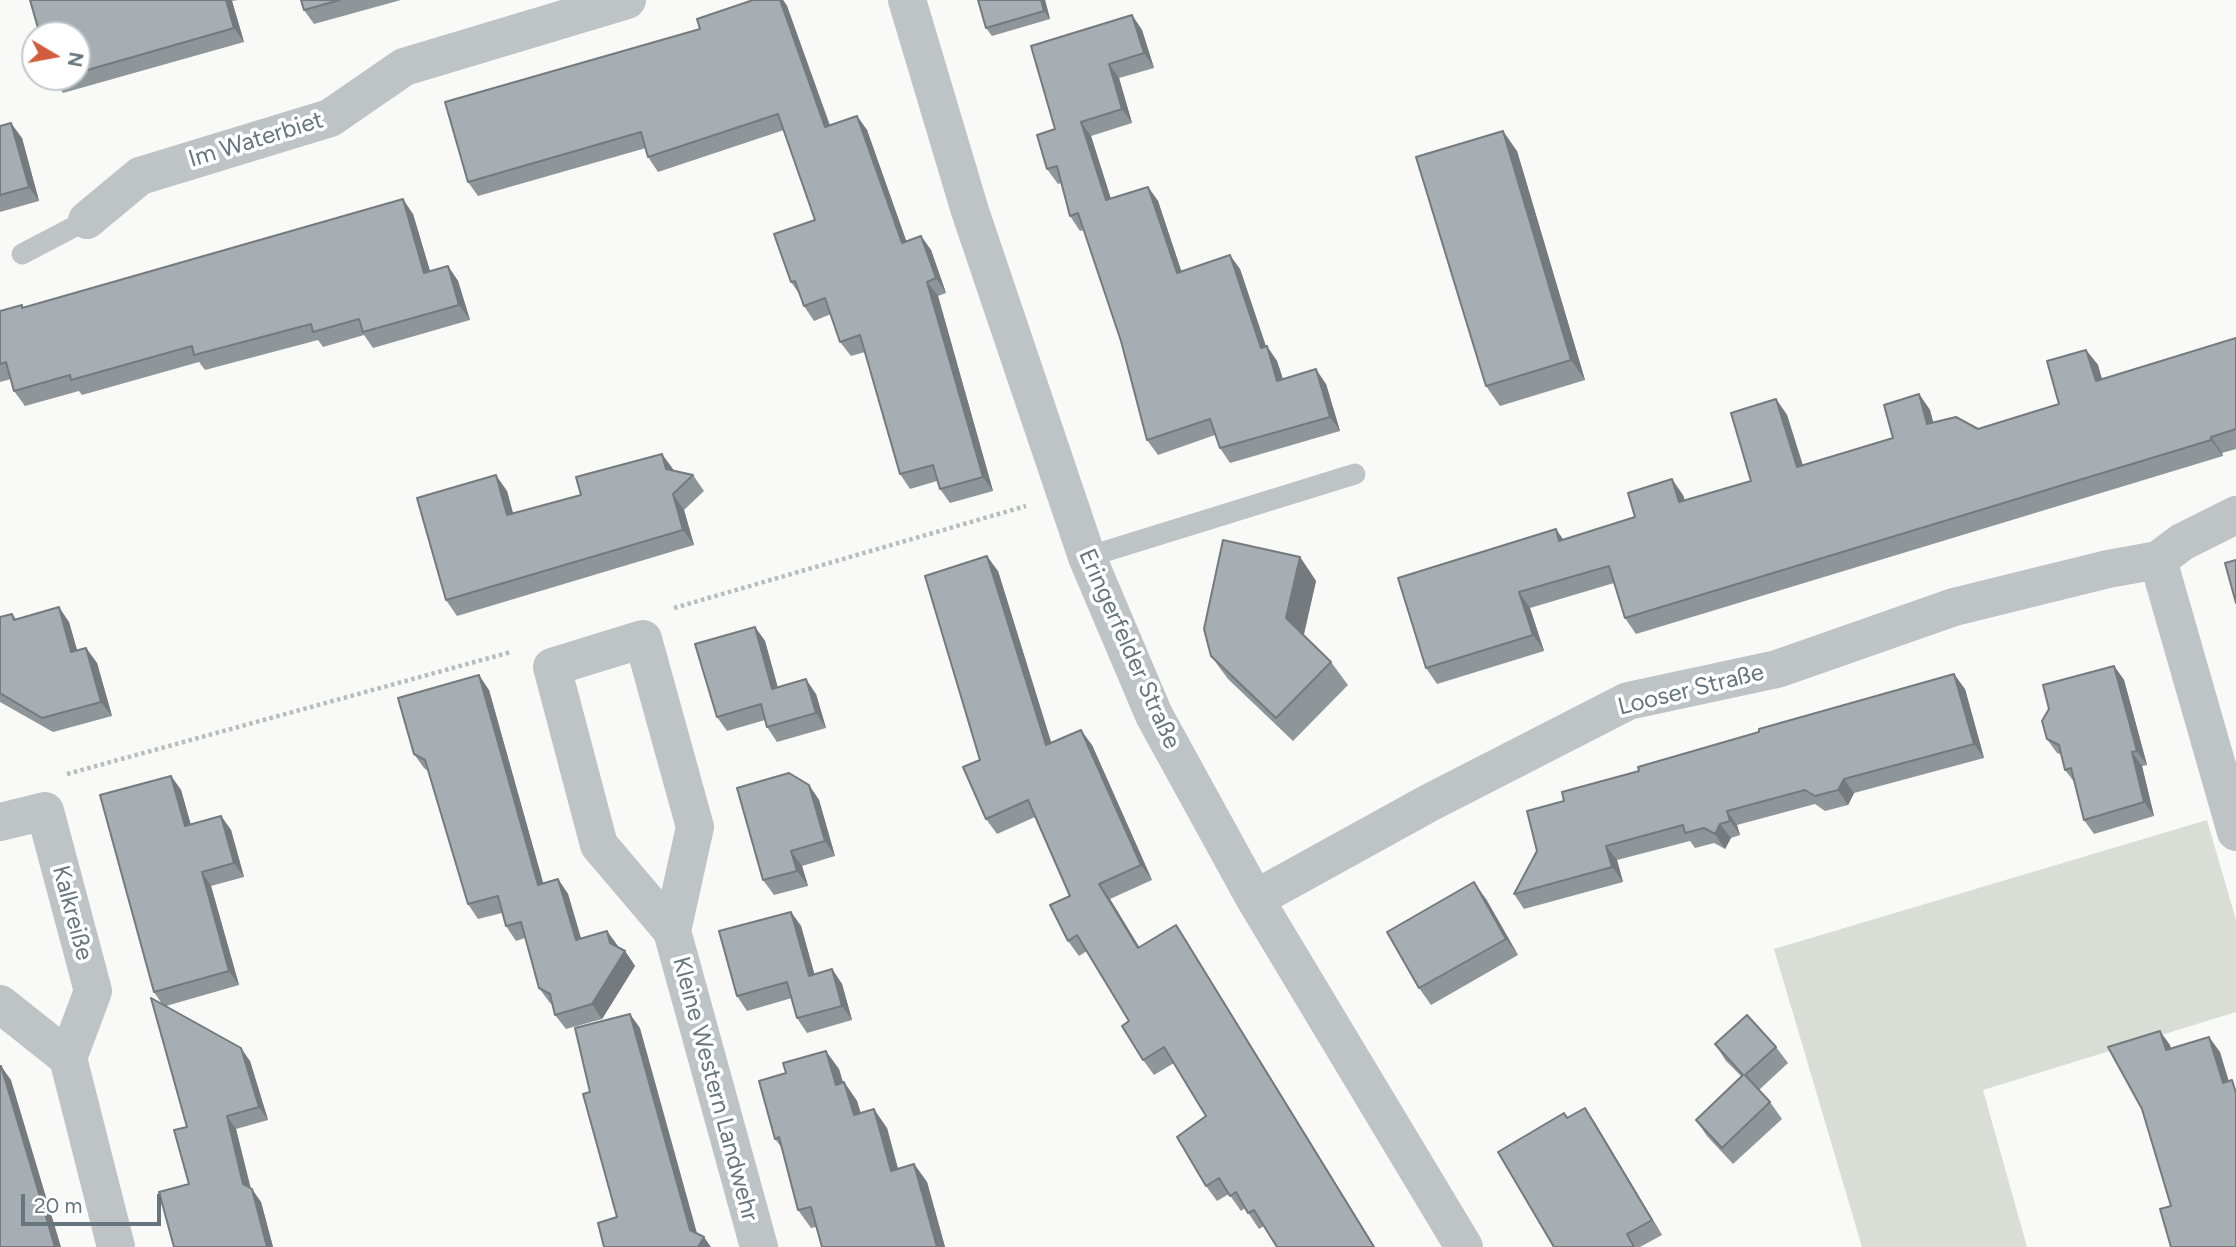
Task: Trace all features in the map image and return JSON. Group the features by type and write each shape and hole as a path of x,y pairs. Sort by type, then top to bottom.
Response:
{"street":[{"name":"Im Waterbiet","path":"87,220 140,176 330,118 404,67 627,0"},
{"name":"Eringerfelder Straße","path":"907,0 970,211 1087,557 1154,715 1255,899 1464,1247"},
{"name":"Looser Straße","path":"1255,899 1429,803 1628,701 1777,668 1954,607 2108,569 2158,560 2182,542 2236,516"},
{"path":"2158,560 2236,832"},
{"path":"552,667 643,639"},
{"name":"Kleine Western Landwehr","path":"643,639 695,827 672,931"},
{"name":"Kleine Western Landwehr","path":"552,667 599,845 672,931 759,1247"},
{"path":"0,822 45,811"},
{"name":"Kalkreiße","path":"45,811 93,991 68,1058"},
{"path":"0,1004 68,1058 116,1247"}],"lane":[{"path":"22,254 87,220"},
{"path":"1087,557 1355,474"}],"path":[{"path":"643,639 652,615 1067,495"},
{"path":"45,811 50,779 523,649 552,667"}],"shaded area":[{"path":"2207,820 2236,920 2236,1012 1983,1090 2027,1247 1862,1247 1774,949"}],"building":[{"path":"30,0 226,0 234,28 91,69 91,21 36,21"},
{"path":"301,0 340,0 304,10"},
{"path":"753,0 780,0 825,127 857,116 902,243 921,236 936,278 927,282 983,477 940,489 933,465 900,474 860,335 840,342 825,298 804,306 795,281 791,282 774,234 815,220 778,114 648,157 641,132 468,182 445,102 700,29 697,19"},
{"path":"978,0 1041,0 1044,11 986,28"},
{"path":"1132,15 1144,53 1109,64 1122,109 1081,122 1106,200 1148,187 1177,273 1230,255 1261,348 1267,346 1277,381 1316,369 1330,417 1220,448 1210,419 1147,440 1121,341 1078,213 1070,216 1057,166 1047,169 1037,135 1055,129 1031,46"},
{"path":"11,123 29,187 0,195 0,126"},
{"path":"1503,131 1571,360 1486,386 1416,157"},
{"path":"403,199 424,273 448,266 459,305 363,332 359,319 313,332 311,324 194,355 192,346 71,380 70,375 14,391 6,362 0,364 0,311 22,305 22,308"},
{"path":"2236,338 2236,429 2211,437 2211,440 1625,618 1609,566 1519,592 1533,635 1426,668 1398,578 1556,529 1559,541 1635,517 1628,493 1672,479 1679,502 1751,481 1731,413 1776,399 1797,467 1893,438 1884,405 1919,394 1927,424 1956,417 1978,429 2059,404 2047,361 2086,350 2096,381"},
{"path":"662,454 666,469 693,475 673,494 683,530 446,600 417,498 496,475 507,515 581,495 576,477"},
{"path":"1223,540 1300,557 1286,618 1331,662 1276,718 1211,656 1204,629"},
{"path":"987,556 1046,745 1081,730 1141,865 1099,884 1138,948 1176,925 1374,1247 1277,1247 1254,1210 1248,1213 1236,1192 1230,1196 1219,1178 1206,1186 1177,1137 1206,1116 1164,1047 1143,1060 1122,1026 1129,1021 1077,935 1068,941 1050,905 1070,896 1028,800 986,819 963,767 980,760 925,576"},
{"path":"2236,560 2236,603 2225,563"},
{"path":"59,607 71,652 86,648 101,702 42,718 0,693 0,617 12,614 14,620"},
{"path":"755,627 772,689 806,679 816,713 767,727 761,704 717,717 695,644"},
{"path":"2114,666 2137,751 2132,752 2144,802 2084,820 2071,768 2065,770 2059,745 2047,739 2042,721 2049,709 2043,685"},
{"path":"1954,674 1974,744 1844,779 1838,790 1815,796 1805,790 1727,811 1730,821 1720,824 1715,834 1704,828 1685,833 1683,825 1606,846 1612,867 1514,894 1537,851 1527,811 1564,801 1562,792 1639,771 1638,767 1759,732 1759,729"},
{"path":"479,675 538,885 558,879 576,940 607,931 610,943 625,951 592,1004 555,1015 550,994 539,988 521,922 506,926 498,896 468,904 425,760 414,754 398,698"},
{"path":"789,773 809,785 825,841 791,851 797,871 763,880 737,788"},
{"path":"171,776 185,826 221,816 234,863 202,872 229,971 154,992 100,795"},
{"path":"1474,882 1506,939 1419,988 1387,932"},
{"path":"791,912 809,976 832,969 842,1006 797,1018 787,982 737,996 719,931"},
{"path":"151,998 241,1048 259,1107 227,1116 243,1184 252,1189 267,1247 174,1247 159,1192 189,1184 174,1130 187,1127"},
{"path":"630,1014 690,1230 704,1237 698,1247 604,1247 598,1223 617,1217 583,1094 590,1092 575,1028"},
{"path":"1747,1015 1776,1047 1745,1075 1770,1102 1722,1148 1696,1120 1743,1075 1715,1044"},
{"path":"2160,1031 2166,1050 2209,1037 2223,1083 2232,1080 2236,1093 2236,1247 2171,1247 2160,1209 2171,1206 2142,1109 2108,1047"},
{"path":"826,1051 836,1085 844,1082 854,1115 874,1109 891,1171 914,1164 937,1247 822,1247 811,1207 798,1210 779,1137 775,1139 759,1081 786,1073 783,1063"},
{"path":"1,1066 55,1247 0,1247"},
{"path":"1585,1108 1652,1220 1627,1234 1634,1247 1554,1247 1498,1152 1564,1113 1567,1118"}]}
